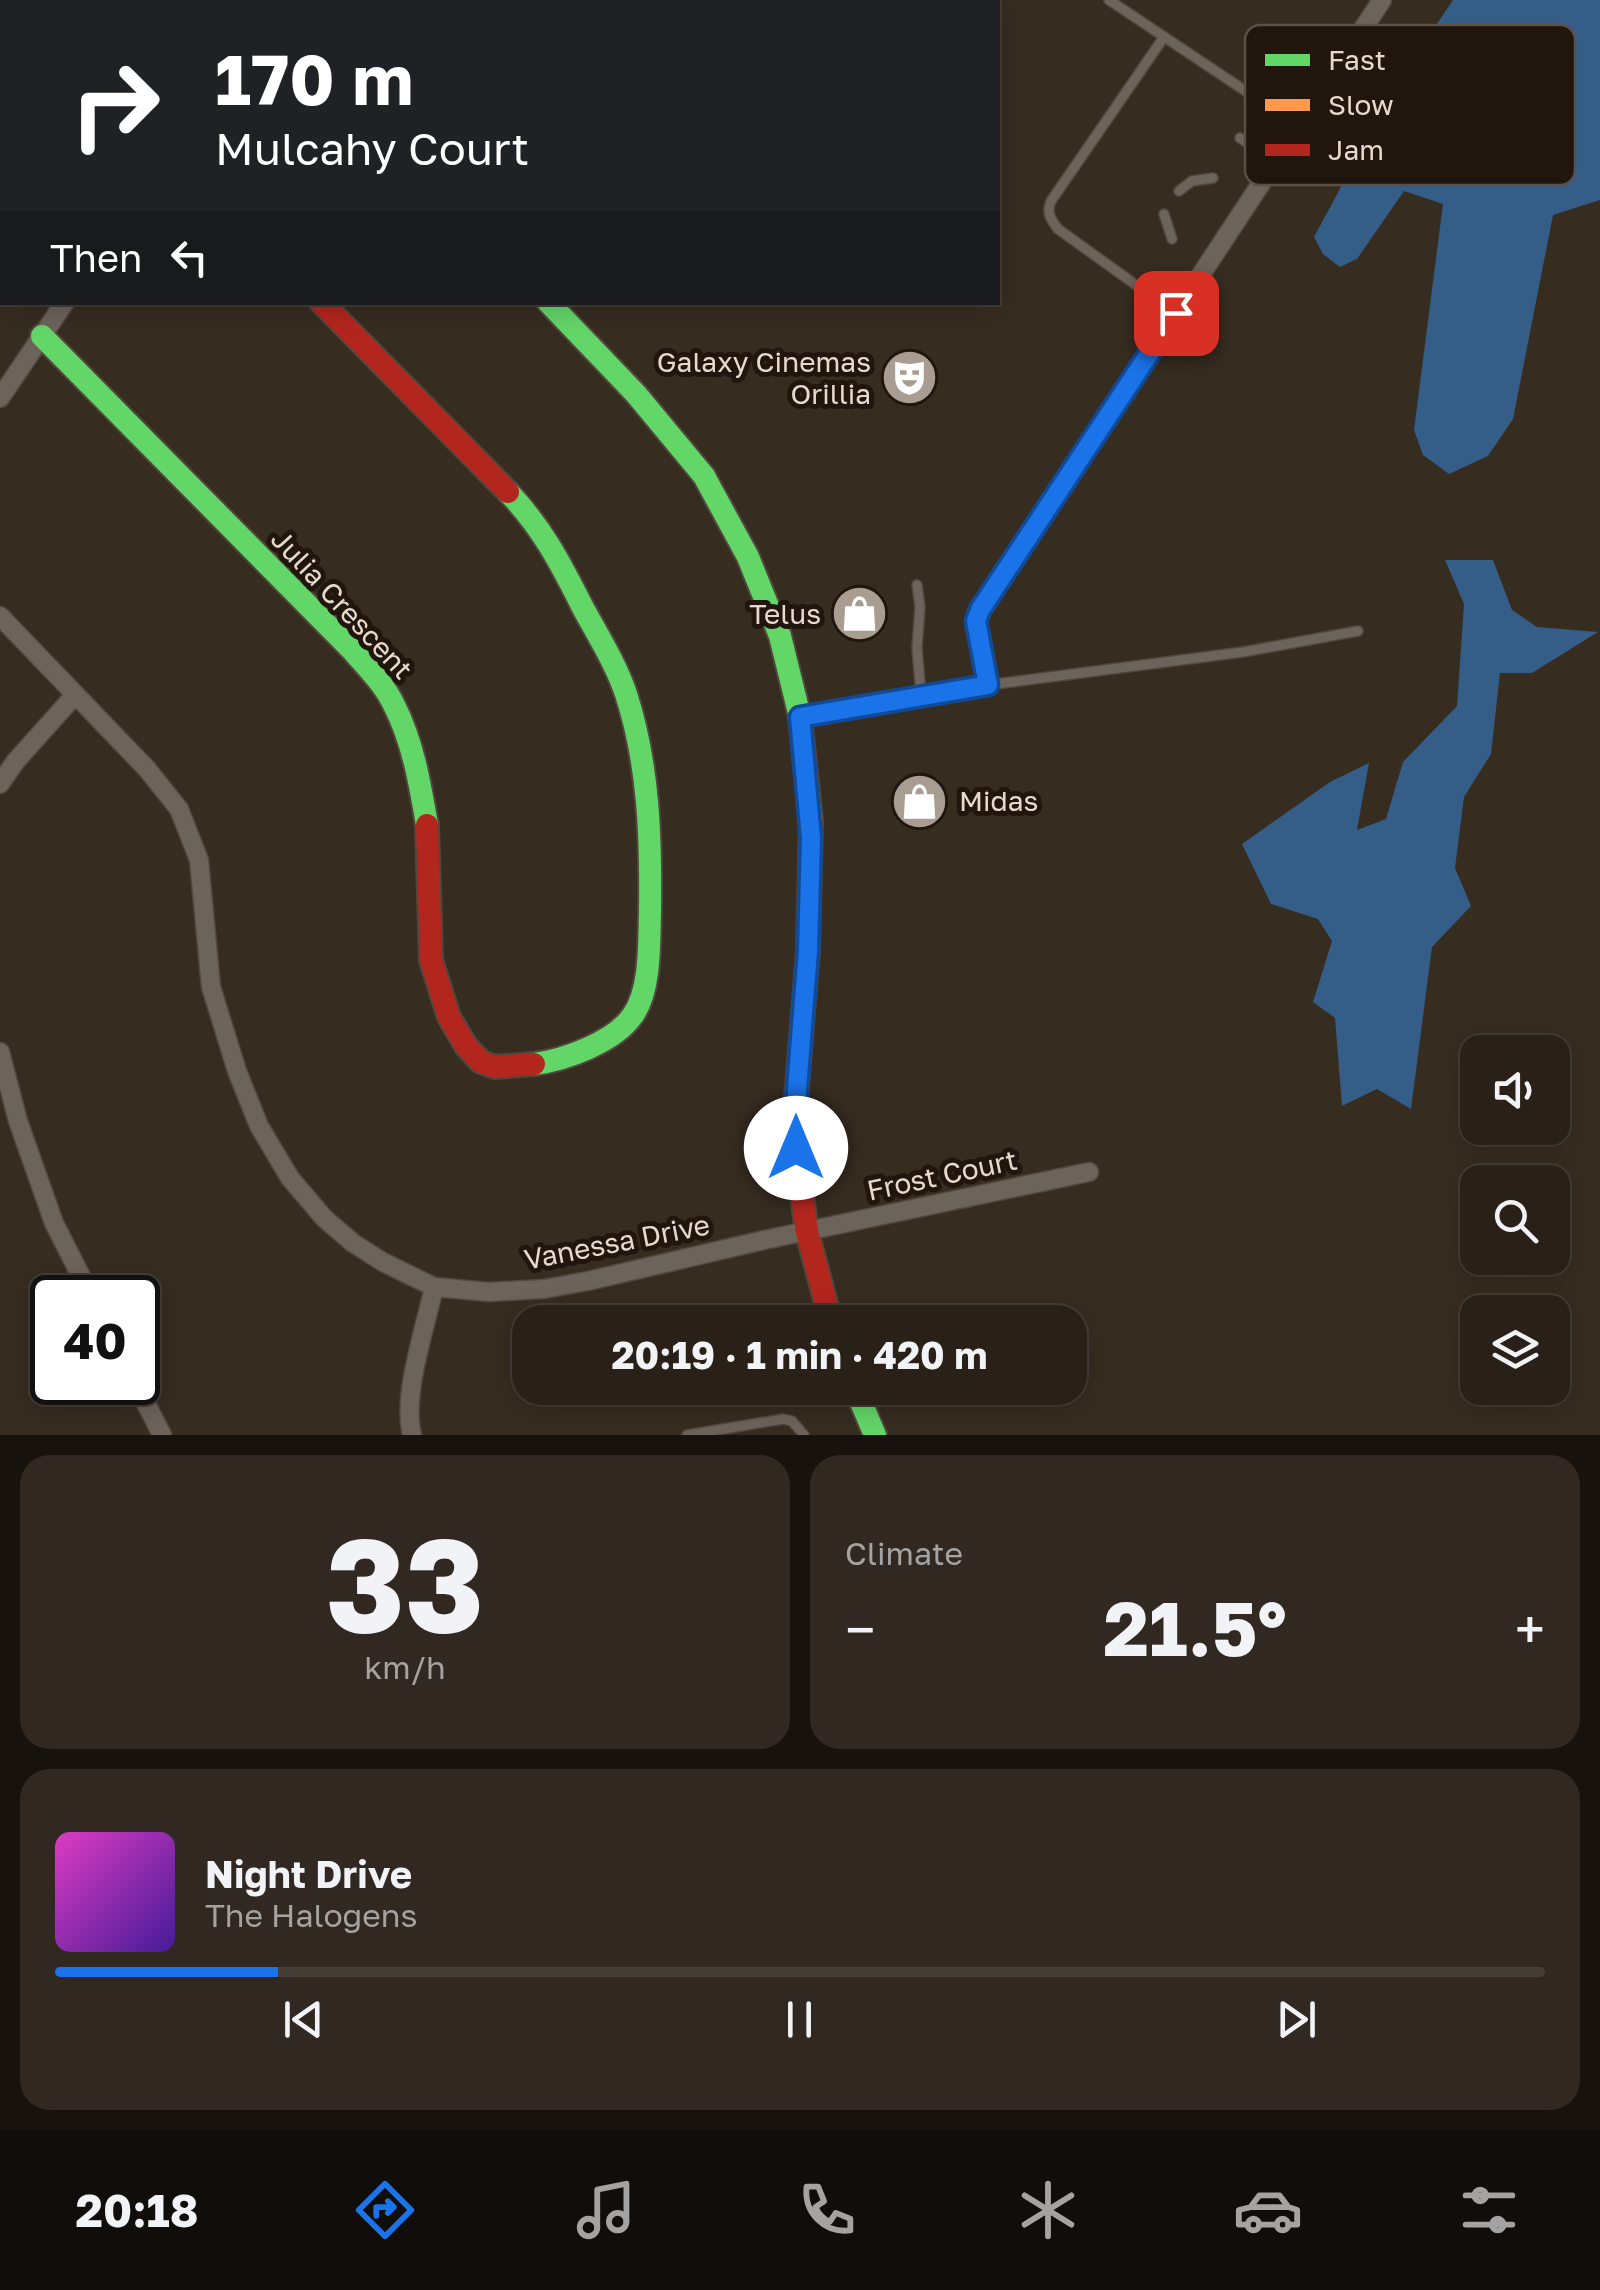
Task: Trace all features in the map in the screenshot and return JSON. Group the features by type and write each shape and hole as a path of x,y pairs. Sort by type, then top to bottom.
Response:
{"street":[{"path":"1365,25 1382,0"},
{"path":"800,717 988,685 976,621 980,610 1259,185"},
{"path":"0,398 62,305"},
{"name":"Julia Crescent","path":"42,336 351,649 394,704 417,767 428,830 431,960 449,1017 466,1046 481,1062 494,1067 543,1063 578,1052 607,1039 632,1018 641,1001 649,948 648,796 625,690 556,554 530,516 324,305"},
{"path":"551,305 636,394 704,476 748,557 780,636 800,717 811,838 796,1129 807,1232 826,1305"},
{"name":"Vanessa Drive","path":"0,616 179,808 199,860 211,987 258,1126 290,1178 324,1218 354,1243 434,1288 489,1292 544,1289 807,1232"},
{"path":"0,784 75,694"},
{"path":"0,1052 18,1121 54,1223 80,1275"},
{"name":"Frost Court","path":"807,1232 1089,1172"},
{"path":"412,1435 411,1390 434,1288"},
{"path":"147,1405 162,1435"},
{"path":"862,1405 875,1435"}],"lane":[{"path":"1109,0 1245,91"},
{"path":"1164,37 1048,208 1058,229 1176,313"},
{"path":"1240,138 1245,141"},
{"path":"1179,191 1192,181 1213,178"},
{"path":"1164,214 1172,239"},
{"path":"917,585 921,695"},
{"path":"988,685 1244,652 1358,630"},
{"path":"688,1435 782,1419 792,1421 804,1435"}],"water":[{"path":"1453,0 1600,0 1600,200 1553,215 1513,419 1488,456 1449,474 1423,455 1414,430 1443,204 1404,191 1357,259 1340,267 1323,254 1314,237 1342,185 1575,185 1575,25 1436,25"},
{"path":"1445,560 1493,560 1512,610 1537,627 1598,632 1532,673 1500,673 1491,754 1464,797 1455,868 1471,906 1432,947 1411,1109 1377,1089 1342,1106 1335,1018 1313,1002 1332,941 1318,919 1271,904 1242,844 1330,782 1369,763 1357,830 1386,819 1403,762 1457,706 1464,604"}],"traffic: fast":[{"path":"551,305 636,394 704,476 748,557 780,636 800,717 811,821 808,951 795,1111 799,1173"},
{"path":"42,336 380,683 406,734 427,825"},
{"path":"508,492 550,546 622,683 640,748 649,829 649,951 639,1005 625,1025 602,1041 574,1054 534,1064"},
{"path":"862,1405 875,1435"}],"traffic: jam":[{"path":"324,305 508,492"},
{"path":"427,825 431,960 449,1017 481,1062 495,1067 534,1064"},
{"path":"799,1173 807,1232 826,1305"}],"place":[{"name":"Galaxy Cinemas Orillia","path":"910,378"},
{"name":"Telus","path":"860,614"},
{"name":"Midas","path":"920,801"}],"route":[{"path":"796,1148 811,838 800,717 988,685 976,621 980,610 1176,313"}]}
